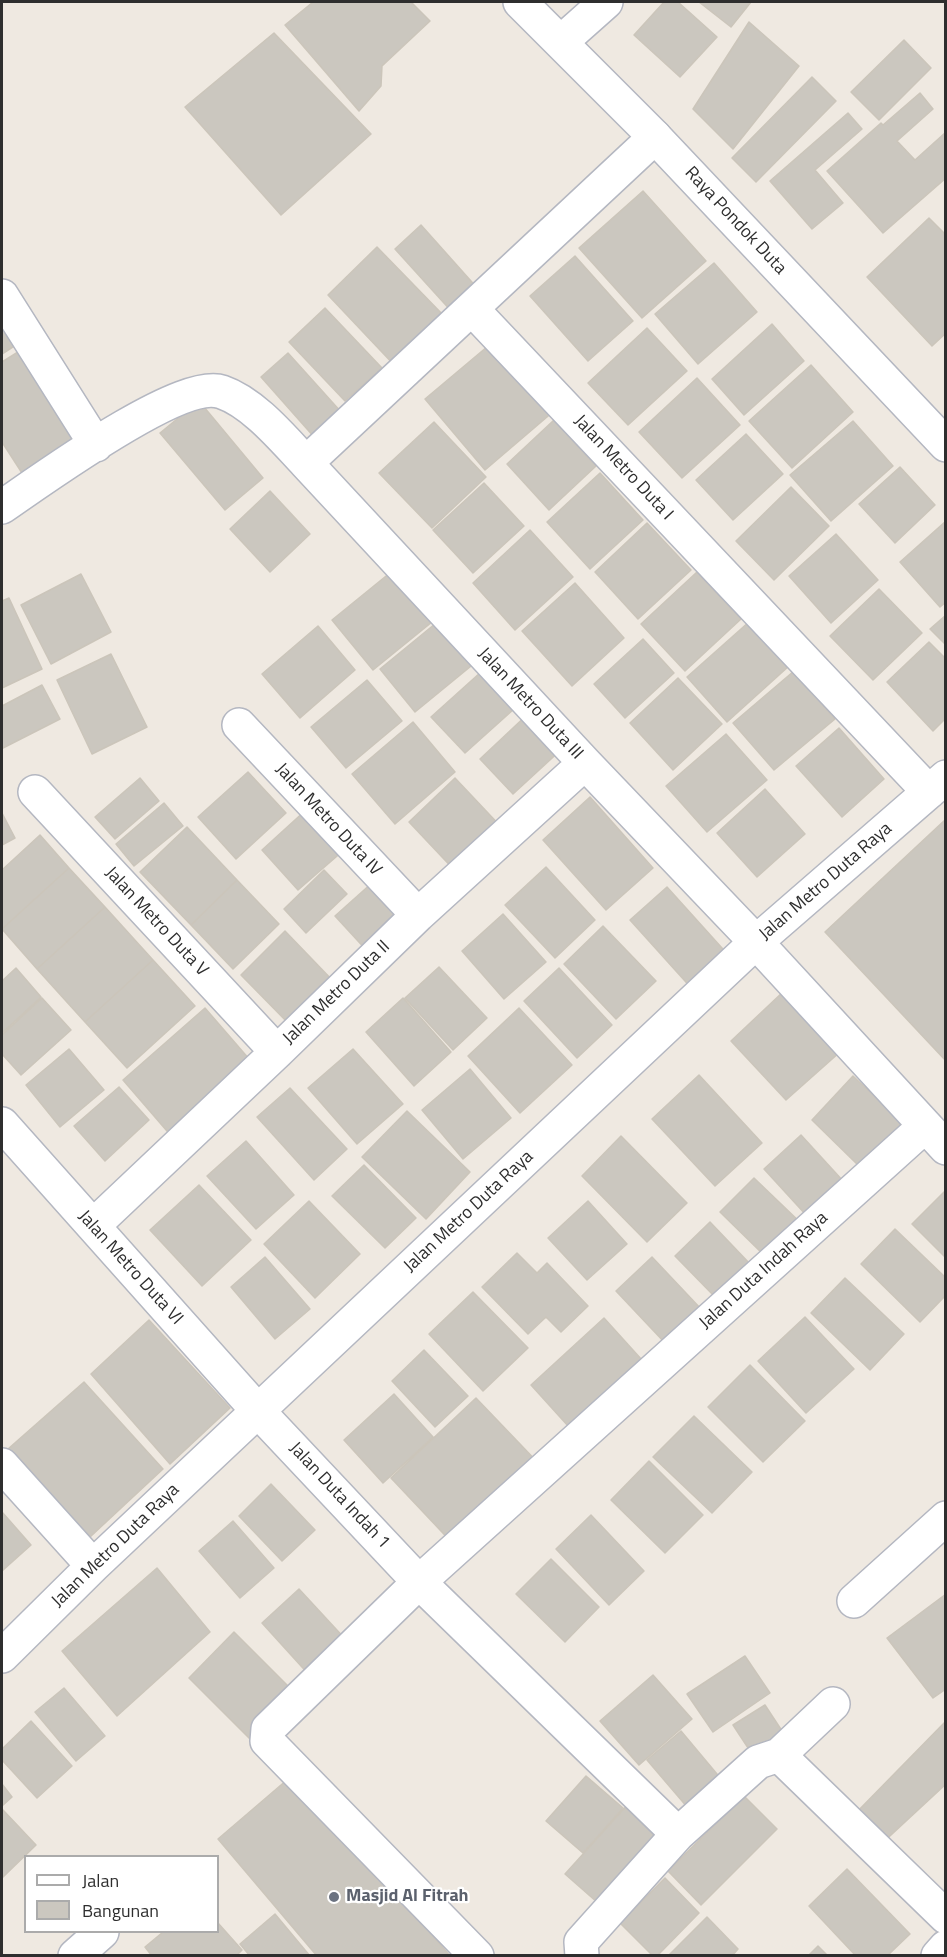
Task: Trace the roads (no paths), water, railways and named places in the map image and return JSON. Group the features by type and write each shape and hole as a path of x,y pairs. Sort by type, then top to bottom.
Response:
{"street":[{"name":"Raya Pondok Duta","path":"520,2 655,137 945,445"},
{"path":"561,42 606,2"},
{"path":"306,463 655,137"},
{"path":"2,296 96,446"},
{"name":"Jalan Metro Duta I","path":"472,309 937,784"},
{"name":"Jalan Metro Duta III","path":"2,507 56,470 143,416 196,392 209,390 222,392 242,402 306,463 585,764 756,942"},
{"name":"Jalan Metro Duta IV","path":"239,725 418,915"},
{"name":"Jalan Metro Duta II","path":"93,1226 418,915 585,764"},
{"name":"Jalan Metro Duta Raya","path":"2,1656 93,1566 756,942 937,784"},
{"name":"Jalan Metro Duta V","path":"35,792 277,1052"},
{"name":"Jalan Duta Indah Raya","path":"477,1956 267,1741 268,1729 419,1582 935,1137 756,942"},
{"name":"Jalan Metro Duta VI","path":"2,1124 258,1411"},
{"name":"Jalan Duta Indah 1","path":"258,1411 419,1582 678,1834"},
{"path":"2,1465 93,1566"},
{"path":"854,1601 945,1518"},
{"path":"582,1956 581,1942 678,1834 758,1762 779,1755 833,1704"},
{"path":"779,1755 945,1917"},
{"path":"75,1956 101,1933"},
{"path":"938,1956 945,1947"}],"place":[{"name":"Masjid Al Fitrah","path":"334,1897"}]}
